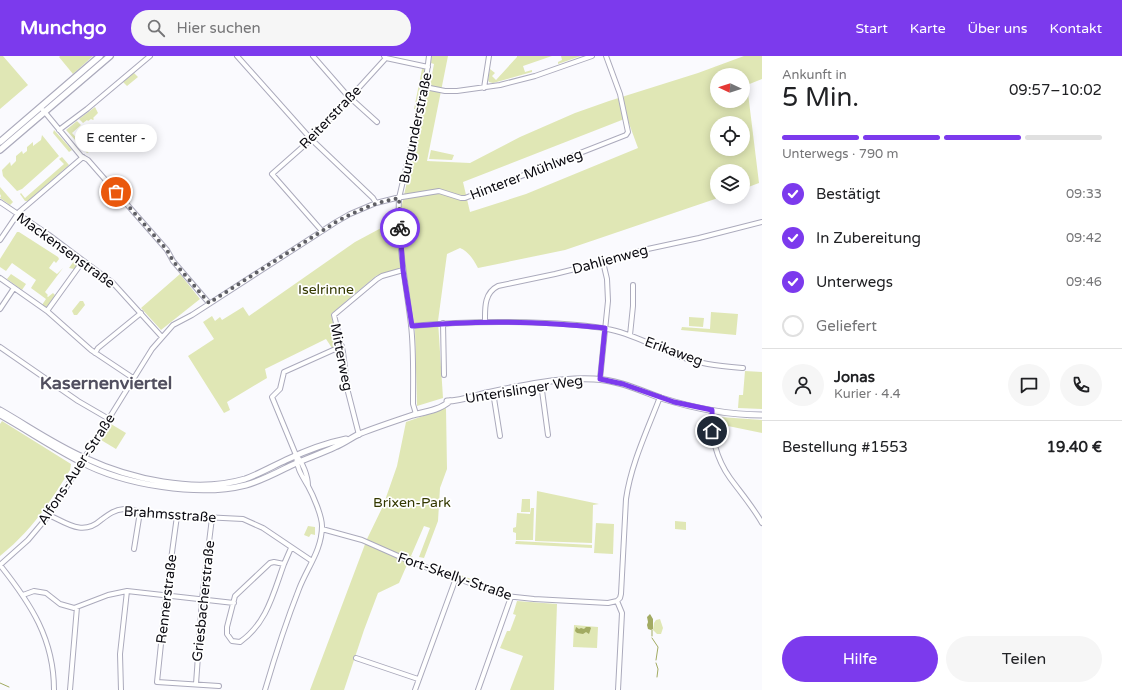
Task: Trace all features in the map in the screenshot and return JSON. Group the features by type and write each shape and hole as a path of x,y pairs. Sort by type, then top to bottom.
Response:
{"main road":[{"path":"0,150 100,56"},
{"path":"0,142 110,56"}],"street":[{"path":"59,130 87,110 150,56"},
{"path":"237,56 311,139 373,198 376,203"},
{"path":"313,56 350,98 377,122"},
{"name":"Burgunderstraße","path":"416,414 413,404 412,326 403,270 399,198 425,87 429,56"},
{"path":"484,88 489,56"},
{"path":"425,87 445,91 484,88 522,80 592,56"},
{"name":"Hinterer Mühlweg","path":"399,198 439,191 461,198 488,190 626,135 628,132 615,79 606,56"},
{"path":"385,57 428,67"},
{"name":"Reiterstraße","path":"322,231 272,174 311,139 350,98 385,57"},
{"path":"43,109 83,158 86,158 163,245 173,261 209,303"},
{"path":"0,240 17,214 83,158"},
{"name":"Alfons-Auer-Straße","path":"0,565 28,540 49,515 133,378 172,325 350,214 376,203 399,198"},
{"name":"Mackensenstraße","path":"0,202 49,235 118,287 162,337"},
{"name":"Dahlienweg","path":"485,321 485,303 487,297 494,288 498,286 555,274 643,250 762,222"},
{"path":"47,311 83,261"},
{"path":"600,379 608,301 608,291 603,262"},
{"name":"Mitterweg","path":"359,435 347,386 342,346 334,315 377,279 403,270"},
{"path":"0,278 47,311 95,353 133,378"},
{"name":"Erikaweg","path":"630,335 633,306 633,285"},
{"path":"0,309 14,288"},
{"path":"95,353 98,348 141,313"},
{"name":"Erikaweg","path":"412,326 485,321 605,328 630,335 675,355 710,364 743,368"},
{"path":"443,323 444,375"},
{"path":"265,690 291,609 302,580 320,544 322,529 319,515 272,397 280,389 284,372 342,346"},
{"path":"0,347 78,401 109,419"},
{"name":"Unterislinger Weg","path":"351,438 416,414 437,404 541,383 573,379 600,379 623,384 660,397 712,410 739,414 762,415"},
{"path":"541,383 548,435"},
{"path":"493,392 500,436"},
{"path":"618,690 622,613 617,601 621,594 626,499 633,469 660,397"},
{"path":"0,410 83,460 118,471 157,480 197,484 229,482 244,479 260,473 296,455 332,442 351,438"},
{"path":"712,410 712,431 721,462 729,477 755,511 762,523"},
{"path":"0,415 83,460 117,476 138,482 177,489 198,490 229,488 246,485 259,481 298,462 336,447 351,438"},
{"name":"Brahmsstraße","path":"49,515 78,528 92,527 109,513 124,509 176,516 237,518 263,528 312,561"},
{"path":"134,549 140,512"},
{"name":"Rennerstraße","path":"176,516 157,682 196,684"},
{"name":"Griesbacherstraße","path":"196,684 202,599 212,518"},
{"name":"Fort-Skelly-Straße","path":"322,529 362,540 414,563 498,594 511,597 608,603 617,601"},
{"path":"284,564 274,562 270,564 236,596 227,630 230,638 236,643 245,639 261,622 269,606 291,548"},
{"path":"0,565 37,618 51,659 54,690"},
{"path":"415,690 456,578"},
{"path":"23,596 34,591 40,592 46,594 64,606 77,607 108,595 127,592 234,603"},
{"path":"121,690 120,654 127,592"},
{"path":"478,690 511,597"},
{"path":"70,690 77,607"},
{"path":"356,658 418,679"},
{"path":"196,684 219,686"}],"green space":[{"path":"0,56 3,56 28,85 0,109"},
{"path":"93,56 73,74 59,57"},
{"path":"432,56 448,56 427,161 470,163 520,137 575,113 710,69 710,108 750,108 759,183 750,186 750,164 710,164 710,201 565,250 478,268 468,254 460,248 447,254 438,321 443,398 417,406 415,330 403,251 401,209 434,64 431,63","holes":["627,118 638,148 526,194 470,212 463,182"]},
{"path":"517,56 552,56 523,66 525,72 532,70 532,72 493,83 489,82 490,69 495,73 492,76 496,80"},
{"path":"561,56 581,56 558,64 558,62 562,60"},
{"path":"744,56 762,56 762,79 750,84 750,68 712,68"},
{"path":"422,69 425,69 416,109 414,109"},
{"path":"134,73 138,77 127,86 123,82"},
{"path":"95,107 98,113 93,120 87,120 83,123 79,119"},
{"path":"77,121 81,125 72,133 89,152 87,153 66,130"},
{"path":"54,130 72,150 69,152 53,133"},
{"path":"42,135 59,156 22,189 17,191 3,176 2,170 10,162 11,166 16,161 16,156 22,151 23,154 27,151 27,147 33,142 33,146 41,140"},
{"path":"431,150 454,155 452,160 429,159"},
{"path":"62,157 69,165 28,201 25,201 20,194 21,193 25,198 64,164 59,159"},
{"path":"0,187 13,202 10,205 0,198"},
{"name":"Iselrinne","path":"396,223 401,268 376,276 331,314 338,344 332,348 326,339 265,369 267,378 227,402 230,410 224,413 188,356 214,339 203,322 212,316 215,321 220,317 222,320 243,307 249,316 355,242 383,227"},
{"path":"17,232 58,257 59,259 56,263 54,261 49,268 57,274 63,268 45,292 48,297 53,293 55,295 46,308 42,305 46,299 31,288 36,280 12,263 6,271 0,267 0,259"},
{"path":"70,255 79,262 74,269 69,268 74,261 68,257"},
{"path":"11,274 26,284 22,290 7,279"},
{"path":"180,274 200,299 161,330 141,308"},
{"path":"80,301 83,301 85,305 77,315 74,315 72,311"},
{"path":"711,312 738,314 736,335 681,330 682,327 710,329"},
{"path":"689,317 704,318 703,327 689,326"},
{"path":"745,371 762,372 762,409 738,408 739,395 743,395"},
{"name":"Brixen-Park","path":"446,408 447,469 440,488 438,521 424,558 419,557 430,528 424,526 411,556 413,557 410,558 399,583 378,593 344,690 310,690 367,539 383,506 397,466 406,422"},
{"path":"720,417 762,420 762,433 728,426 716,428 716,423"},
{"path":"2,421 71,464 70,470 39,516 21,537 0,556 0,424"},
{"path":"111,424 126,433 116,449 101,440"},
{"path":"286,462 259,477 240,483 215,488 147,482 93,465 148,481 224,485"},
{"path":"537,491 599,504 593,505 592,543 535,541"},
{"path":"522,499 530,499 530,512 521,512"},
{"path":"531,508 534,508 533,540 516,540 516,533 513,532 513,528 516,527 517,513 530,514"},
{"path":"675,521 686,522 686,530 675,529"},
{"path":"596,523 614,524 613,554 594,553"},
{"path":"308,526 315,527 315,535 311,534 309,537 304,535"},
{"path":"516,541 592,545 592,548 515,544"},
{"path":"447,570 479,582 476,583 446,572"},
{"path":"517,601 557,604 554,690 510,690 523,656 500,648 507,631 510,631 516,615 513,614"},
{"path":"660,619 663,628 661,634 657,634 653,630 654,623 656,620"},
{"path":"574,625 598,627 597,648 573,647"}],"shaded area":[{"path":"650,614 653,619 653,629 651,630 648,629 647,625 647,617"},
{"path":"576,627 579,629 584,629 586,627 591,628 589,634 586,632 583,634 575,631"}],"waterway":[{"path":"652,630 652,636"},
{"path":"652,638 658,647 656,660"},
{"path":"656,663 658,669 657,677"},
{"path":"0,683 9,687"}],"way so far":[{"path":"116,192 167,250 173,261 209,303 336,222 380,201 399,198 400,228"}],"place":[{"name":"E center -","path":"116,192"}],"district":[{"name":"Kasernenviertel","path":"106,383"}],"route":[{"path":"400,228 403,270 412,326 504,321 567,324 605,328 600,379 623,384 674,402 712,410 712,431"}]}
